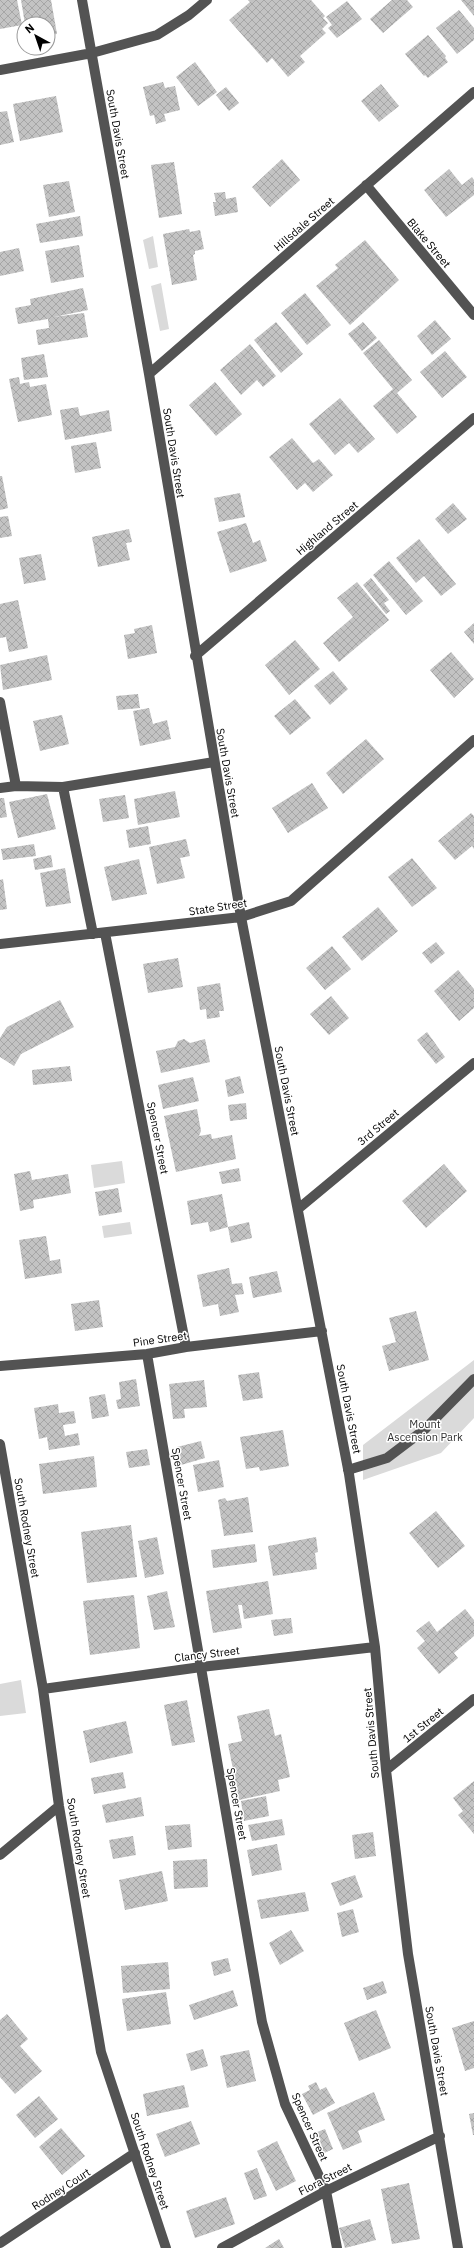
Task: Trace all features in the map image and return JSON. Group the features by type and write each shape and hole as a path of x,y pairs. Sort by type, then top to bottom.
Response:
{"street":[{"name":"South Davis Street","path":"82,0 149,374 195,656 241,917 348,1470 375,1647 386,1770 408,1954 458,2248"},
{"path":"0,70 92,53 157,35 189,15 207,0"},
{"name":"Hillsdale Street","path":"149,374 474,92"},
{"name":"Blake Street","path":"366,185 474,315"},
{"name":"Highland Street","path":"195,656 474,418"},
{"path":"0,702 16,786"},
{"name":"State Street","path":"0,944 241,917 291,901 474,740"},
{"path":"0,788 16,786 63,787 214,762"},
{"path":"63,787 93,934"},
{"name":"Spencer Street","path":"105,933 186,1347"},
{"name":"3rd Street","path":"298,1209 474,1063"},
{"name":"Pine Street","path":"0,1366 147,1354 186,1347 322,1331"},
{"name":"Spencer Street","path":"147,1354 262,2022 285,2104 326,2192 337,2248"},
{"path":"348,1470 387,1458 424,1430 474,1379"},
{"name":"South Rodney Street","path":"0,1444 43,1689 59,1806 101,2052 166,2248"},
{"name":"Clancy Street","path":"43,1689 201,1667 375,1647"},
{"name":"1st Street","path":"386,1770 474,1699"},
{"path":"0,1854 59,1806"},
{"name":"Flora Street","path":"222,2248 326,2192 440,2136"},
{"name":"Rodney Court","path":"0,2243 135,2153"}],"green space":[{"path":"153,236 158,267 149,269 143,240"},
{"path":"161,283 169,329 160,331 151,286"},
{"path":"122,1161 125,1183 94,1188 91,1165"},
{"path":"130,1222 132,1234 104,1238 102,1226"},
{"name":"Mount Ascension Park","path":"474,1360 474,1418 441,1453 363,1480 363,1445"},
{"path":"21,1680 26,1713 0,1716 0,1684"}],"building":[{"path":"0,0 17,0 20,16 16,16 16,26 0,29"},
{"path":"21,0 51,0 54,16 24,16"},
{"path":"248,0 311,0 325,16 323,18 328,23 322,29 326,33 300,56 305,62 288,77 272,58 267,63 229,20 250,2"},
{"path":"392,0 407,0 413,7 383,33 370,19"},
{"path":"461,0 474,0 474,16"},
{"path":"347,1 362,19 337,38 328,28 332,25 326,17"},
{"path":"459,10 474,28 474,40 457,54 436,28"},
{"path":"428,35 446,56 445,58 448,62 428,78 425,75 424,76 405,54"},
{"path":"195,62 217,92 198,106 176,77"},
{"path":"163,82 165,88 175,86 180,110 164,114 166,121 156,124 154,115 150,116 143,87"},
{"path":"381,84 399,106 379,122 361,101"},
{"path":"226,87 239,103 229,111 216,95"},
{"path":"56,96 63,132 20,141 13,104"},
{"path":"7,111 14,142 0,145 0,112"},
{"path":"282,159 300,180 270,207 252,187"},
{"path":"174,162 182,214 159,218 151,165"},
{"path":"449,169 462,185 472,177 474,180 474,195 446,217 424,190"},
{"path":"69,181 75,212 49,217 43,185"},
{"path":"225,192 226,199 236,197 238,212 215,216 213,202 216,202 214,193"},
{"path":"80,216 83,236 40,243 36,224"},
{"path":"189,229 190,232 200,230 204,249 195,251 195,254 193,255 197,280 172,285 163,234"},
{"path":"365,240 399,280 350,325 316,286 338,268 335,265"},
{"path":"79,245 84,277 51,283 45,251"},
{"path":"19,248 24,271 0,276 0,252"},
{"path":"83,288 88,310 54,317 84,313 88,337 38,345 36,330 49,328 48,319 18,324 15,308 31,305 30,299"},
{"path":"305,293 331,325 307,345 281,313"},
{"path":"435,320 451,339 432,355 417,336"},
{"path":"276,322 303,354 281,373 254,340"},
{"path":"363,322 377,338 362,351 348,334"},
{"path":"379,340 412,380 397,393 417,417 397,434 373,406 393,389 363,353"},
{"path":"250,344 276,376 263,387 257,380 241,395 220,370"},
{"path":"445,351 467,377 442,398 420,372"},
{"path":"44,354 48,377 24,380 21,358"},
{"path":"19,377 20,384 29,382 30,387 46,384 52,415 18,422 9,379"},
{"path":"215,382 242,414 216,436 189,405"},
{"path":"340,398 375,439 358,453 349,443 335,455 309,424"},
{"path":"78,407 80,416 109,410 112,431 65,440 60,410"},
{"path":"292,438 313,463 319,459 333,475 313,492 305,483 297,490 269,457"},
{"path":"96,442 101,468 75,473 71,446"},
{"path":"0,476 2,476 8,508 0,510"},
{"path":"240,493 245,517 219,522 214,498"},
{"path":"453,503 467,519 448,534 435,519"},
{"path":"8,516 12,536 0,538 0,517"},
{"path":"246,523 253,543 260,540 267,561 230,573 217,532"},
{"path":"129,529 132,542 126,543 130,560 98,567 92,537"},
{"path":"419,539 456,584 441,596 424,576 416,583 396,558"},
{"path":"41,554 46,580 24,584 19,558"},
{"path":"389,561 423,601 406,615 373,575"},
{"path":"371,578 389,600 384,603 390,611 386,614 363,585"},
{"path":"357,582 389,620 339,662 323,643 353,617 337,598"},
{"path":"18,600 28,648 9,652 6,637 0,638 0,604"},
{"path":"474,623 474,644 464,632"},
{"path":"152,625 157,653 128,659 124,635 135,633 134,629"},
{"path":"295,640 320,669 289,695 265,665"},
{"path":"451,652 474,679 454,698 430,670"},
{"path":"47,655 52,680 3,690 0,665"},
{"path":"333,671 348,689 330,705 314,686"},
{"path":"138,694 140,708 118,710 116,696"},
{"path":"295,699 311,718 290,735 274,716"},
{"path":"149,708 153,724 167,720 171,739 140,746 133,711"},
{"path":"62,715 69,744 40,751 33,721"},
{"path":"366,739 384,759 343,794 326,773"},
{"path":"312,783 328,808 288,833 272,808"},
{"path":"175,791 180,817 138,825 134,799"},
{"path":"47,794 56,829 18,838 9,802"},
{"path":"125,795 129,818 103,822 99,799"},
{"path":"0,798 4,798 7,817 0,818"},
{"path":"471,813 474,816 474,849 472,846 455,860 438,841"},
{"path":"148,826 151,844 129,848 126,830"},
{"path":"186,839 190,856 180,858 185,878 157,884 149,847"},
{"path":"34,844 36,856 3,860 1,849"},
{"path":"51,855 53,867 35,870 33,859"},
{"path":"412,858 437,888 412,907 388,877"},
{"path":"139,859 147,894 112,901 104,867"},
{"path":"65,868 71,903 46,907 40,873"},
{"path":"3,879 7,909 0,910 0,880"},
{"path":"378,907 398,931 362,961 342,937"},
{"path":"436,942 445,953 431,964 422,953"},
{"path":"332,946 351,969 325,990 306,968"},
{"path":"178,958 183,987 148,993 143,964"},
{"path":"458,970 474,989 474,1008 459,1021 434,991"},
{"path":"220,983 224,1011 219,1011 220,1017 207,1019 206,1009 200,1010 197,987"},
{"path":"331,996 349,1018 329,1035 310,1014"},
{"path":"60,1000 74,1027 21,1054 14,1066 0,1057 0,1038 7,1027"},
{"path":"427,1032 445,1057 436,1064 417,1040"},
{"path":"184,1039 190,1043 205,1039 210,1062 161,1073 156,1051 175,1047 178,1041"},
{"path":"70,1066 72,1081 33,1085 32,1070"},
{"path":"240,1076 244,1093 228,1097 225,1080"},
{"path":"193,1077 199,1101 163,1109 158,1085"},
{"path":"246,1103 247,1119 230,1121 228,1105"},
{"path":"197,1109 201,1131 199,1136 211,1134 212,1139 232,1135 236,1159 176,1172 164,1116"},
{"path":"444,1164 467,1191 426,1228 402,1201"},
{"path":"239,1168 241,1181 222,1184 219,1172"},
{"path":"30,1171 32,1180 68,1174 71,1193 33,1200 34,1208 20,1211 14,1174"},
{"path":"118,1188 122,1212 99,1216 95,1192"},
{"path":"222,1194 228,1227 210,1232 208,1222 191,1225 187,1201"},
{"path":"249,1222 252,1238 231,1243 228,1227"},
{"path":"46,1236 50,1261 60,1259 62,1273 25,1279 19,1240"},
{"path":"229,1268 232,1284 242,1283 244,1294 235,1295 239,1312 220,1316 218,1304 203,1307 197,1275"},
{"path":"277,1271 282,1292 253,1298 249,1277"},
{"path":"99,1300 103,1327 75,1331 71,1304"},
{"path":"416,1311 429,1360 389,1371 382,1346 396,1342 389,1318"},
{"path":"259,1372 263,1398 243,1401 238,1375"},
{"path":"136,1379 140,1406 118,1409 116,1400 121,1399 119,1382"},
{"path":"204,1380 207,1407 184,1409 185,1418 173,1419 169,1384"},
{"path":"105,1394 109,1416 92,1419 89,1397"},
{"path":"58,1404 59,1413 74,1411 76,1423 63,1425 65,1436 78,1433 80,1445 49,1450 47,1437 39,1439 34,1408"},
{"path":"283,1430 289,1466 260,1471 259,1467 246,1469 240,1437"},
{"path":"201,1441 205,1458 181,1465 177,1447"},
{"path":"147,1449 150,1465 129,1468 126,1452"},
{"path":"94,1456 97,1487 43,1494 39,1464"},
{"path":"219,1460 224,1487 198,1492 193,1465"},
{"path":"248,1497 253,1532 224,1536 218,1500 225,1498 227,1501"},
{"path":"436,1511 465,1546 438,1568 409,1533"},
{"path":"131,1525 137,1577 87,1583 81,1532"},
{"path":"157,1537 164,1574 145,1578 138,1541"},
{"path":"316,1537 318,1552 315,1553 317,1569 273,1576 268,1546"},
{"path":"255,1544 257,1562 213,1568 211,1550"},
{"path":"268,1581 273,1614 244,1619 242,1605 238,1605 242,1628 213,1633 206,1591"},
{"path":"167,1591 175,1627 154,1630 147,1596"},
{"path":"134,1595 140,1648 90,1655 83,1601"},
{"path":"465,1609 474,1620 474,1636 454,1653 458,1658 439,1674 417,1648 425,1641 416,1631 429,1621 437,1632"},
{"path":"291,1618 293,1633 274,1636 271,1620"},
{"path":"187,1700 195,1742 172,1746 164,1705"},
{"path":"269,1709 275,1736 281,1734 290,1777 278,1780 280,1791 239,1800 228,1744 242,1741 237,1716"},
{"path":"126,1721 133,1753 90,1763 83,1731"},
{"path":"123,1772 126,1788 94,1794 91,1778"},
{"path":"474,1781 474,1834 458,1815 463,1811 453,1798"},
{"path":"266,1796 269,1816 244,1821 241,1801"},
{"path":"141,1797 144,1816 106,1823 102,1805"},
{"path":"282,1819 285,1835 252,1841 248,1825"},
{"path":"190,1824 192,1847 168,1850 165,1826"},
{"path":"373,1832 376,1856 355,1859 352,1835"},
{"path":"133,1836 136,1855 113,1859 109,1840"},
{"path":"277,1844 282,1870 252,1876 247,1850"},
{"path":"207,1859 208,1887 174,1889 173,1861"},
{"path":"162,1871 168,1901 125,1910 119,1880"},
{"path":"355,1875 363,1897 340,1906 331,1883"},
{"path":"305,1892 309,1911 261,1919 257,1900"},
{"path":"353,1909 359,1932 342,1937 337,1913"},
{"path":"291,1930 304,1951 280,1965 269,1943"},
{"path":"228,1958 231,1971 214,1976 211,1962"},
{"path":"168,1962 170,1989 123,1993 121,1966"},
{"path":"383,1981 387,1993 367,2000 363,1988"},
{"path":"233,1990 238,2006 194,2020 189,2005"},
{"path":"166,1992 171,2024 127,2031 122,1999"},
{"path":"376,2010 391,2048 359,2061 344,2023"},
{"path":"7,2014 28,2039 20,2046 42,2071 15,2094 0,2077 0,2020"},
{"path":"474,2021 474,2068 465,2071 452,2028"},
{"path":"203,2049 208,2066 191,2071 186,2054"},
{"path":"249,2050 256,2081 227,2088 220,2056"},
{"path":"316,2082 320,2090 326,2087 335,2103 313,2115 302,2094 310,2090 308,2086"},
{"path":"184,2085 189,2107 147,2116 143,2094"},
{"path":"374,2092 385,2120 358,2131 362,2142 343,2150 327,2113"},
{"path":"39,2096 58,2119 35,2138 16,2115"},
{"path":"474,2113 474,2135 473,2135 469,2114"},
{"path":"191,2121 200,2144 165,2157 156,2134"},
{"path":"61,2128 85,2156 62,2175 39,2147"},
{"path":"325,2129 333,2149 320,2155 312,2134"},
{"path":"277,2141 296,2181 276,2191 257,2151"},
{"path":"257,2168 267,2196 254,2200 244,2173"},
{"path":"409,2183 420,2239 392,2244 381,2189"},
{"path":"226,2197 235,2224 195,2238 186,2211"},
{"path":"370,2219 376,2240 345,2248 339,2228"},
{"path":"279,2239 284,2248 265,2248"}]}
